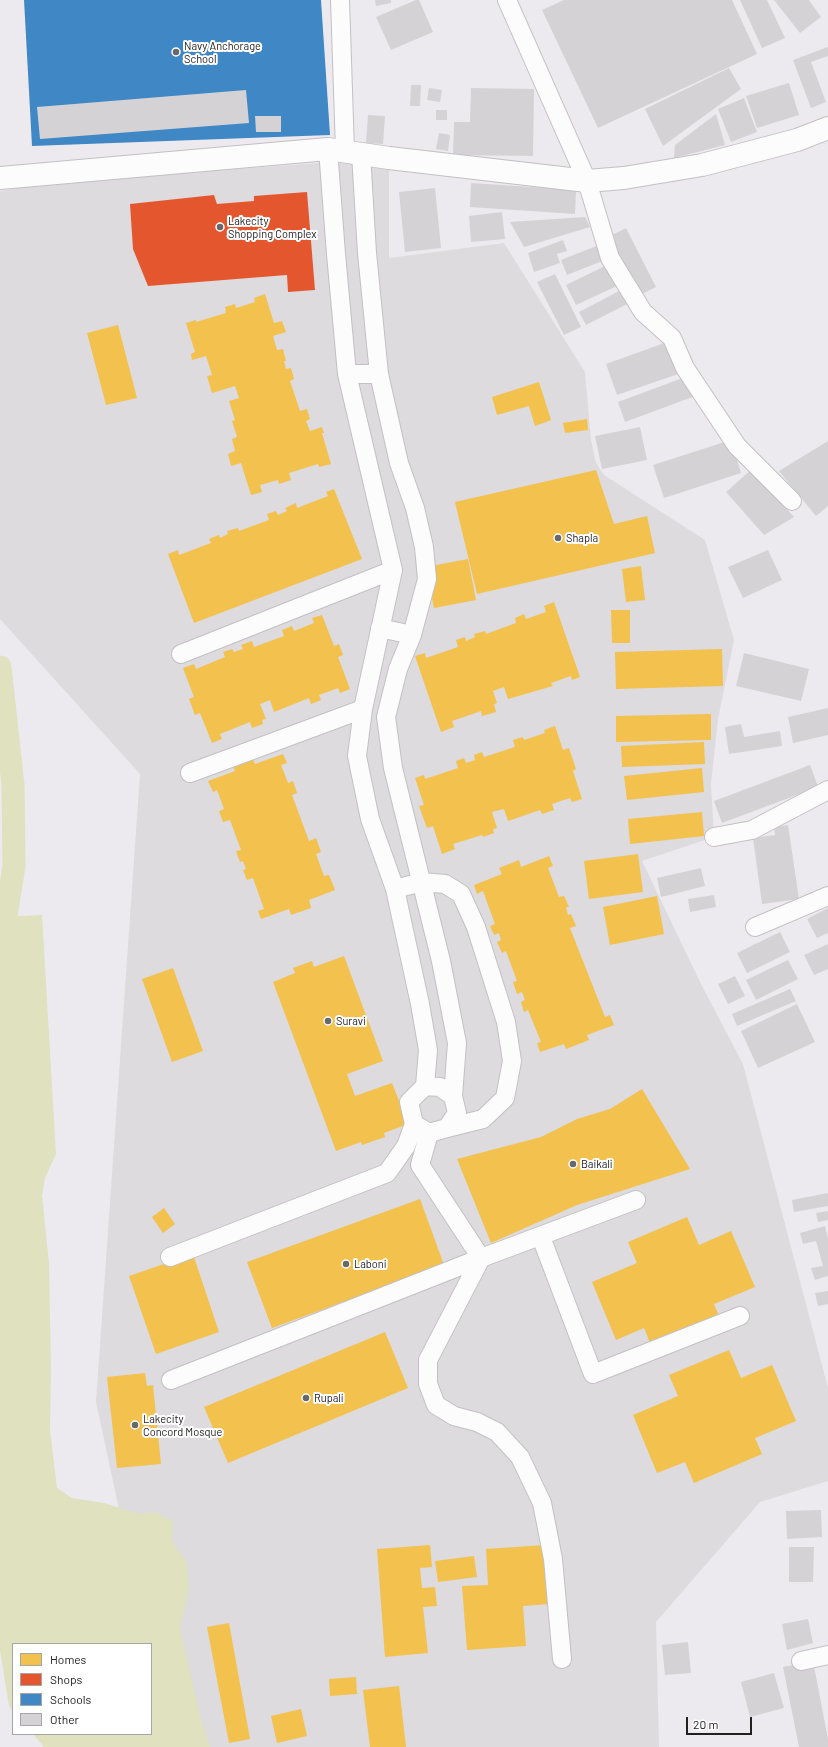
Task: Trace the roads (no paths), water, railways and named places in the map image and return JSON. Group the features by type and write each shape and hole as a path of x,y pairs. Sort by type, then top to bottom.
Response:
{"street":[{"path":"170,1257 387,1173 406,1146 414,1124 409,1102 425,1086 428,1050 420,1004 395,889 370,819 357,756 363,709 393,570 348,374 336,254 345,152 340,0"},
{"path":"507,0 587,181 610,258 643,312 672,338 685,368 737,446 792,501"},
{"path":"0,178 345,152 587,181 624,178 702,165 797,140 828,128"},
{"path":"345,152 367,253 379,374 399,463 418,521 424,547 427,579 412,635 398,669 386,717 393,768 441,961 457,1043 453,1096 457,1113 447,1128"},
{"path":"348,374 379,374"},
{"path":"370,472 399,463"},
{"path":"181,654 393,570"},
{"path":"380,628 412,635"},
{"path":"190,773 363,709"},
{"path":"714,837 752,830 828,790"},
{"path":"395,889 422,882 445,884 461,894 476,928 506,1022 512,1060 506,1098 483,1119 430,1133 414,1124"},
{"path":"755,928 828,896"},
{"path":"425,1086 440,1086 453,1096"},
{"path":"430,1133 420,1165 481,1258"},
{"path":"171,1380 481,1258 541,1237 636,1200"},
{"path":"541,1237 593,1374 740,1316"},
{"path":"481,1258 428,1360 428,1384 436,1405 454,1416 477,1422 497,1432 520,1457 542,1504 548,1531 553,1559 562,1659"},
{"path":"801,1660 828,1655"}],"waterway":[{"path":"0,667 13,785 14,866 0,954"}],"place":[{"name":"Navy Anchorage School","path":"176,52"},
{"name":"Lakecity Shopping Complex","path":"220,227"},
{"name":"Shapla","path":"558,538"},
{"name":"Suravi","path":"328,1021"},
{"name":"Baikali","path":"573,1164"},
{"name":"Laboni","path":"346,1264"},
{"name":"Rupali","path":"306,1398"},
{"name":"Lakecity Concord Mosque","path":"135,1425"}]}
